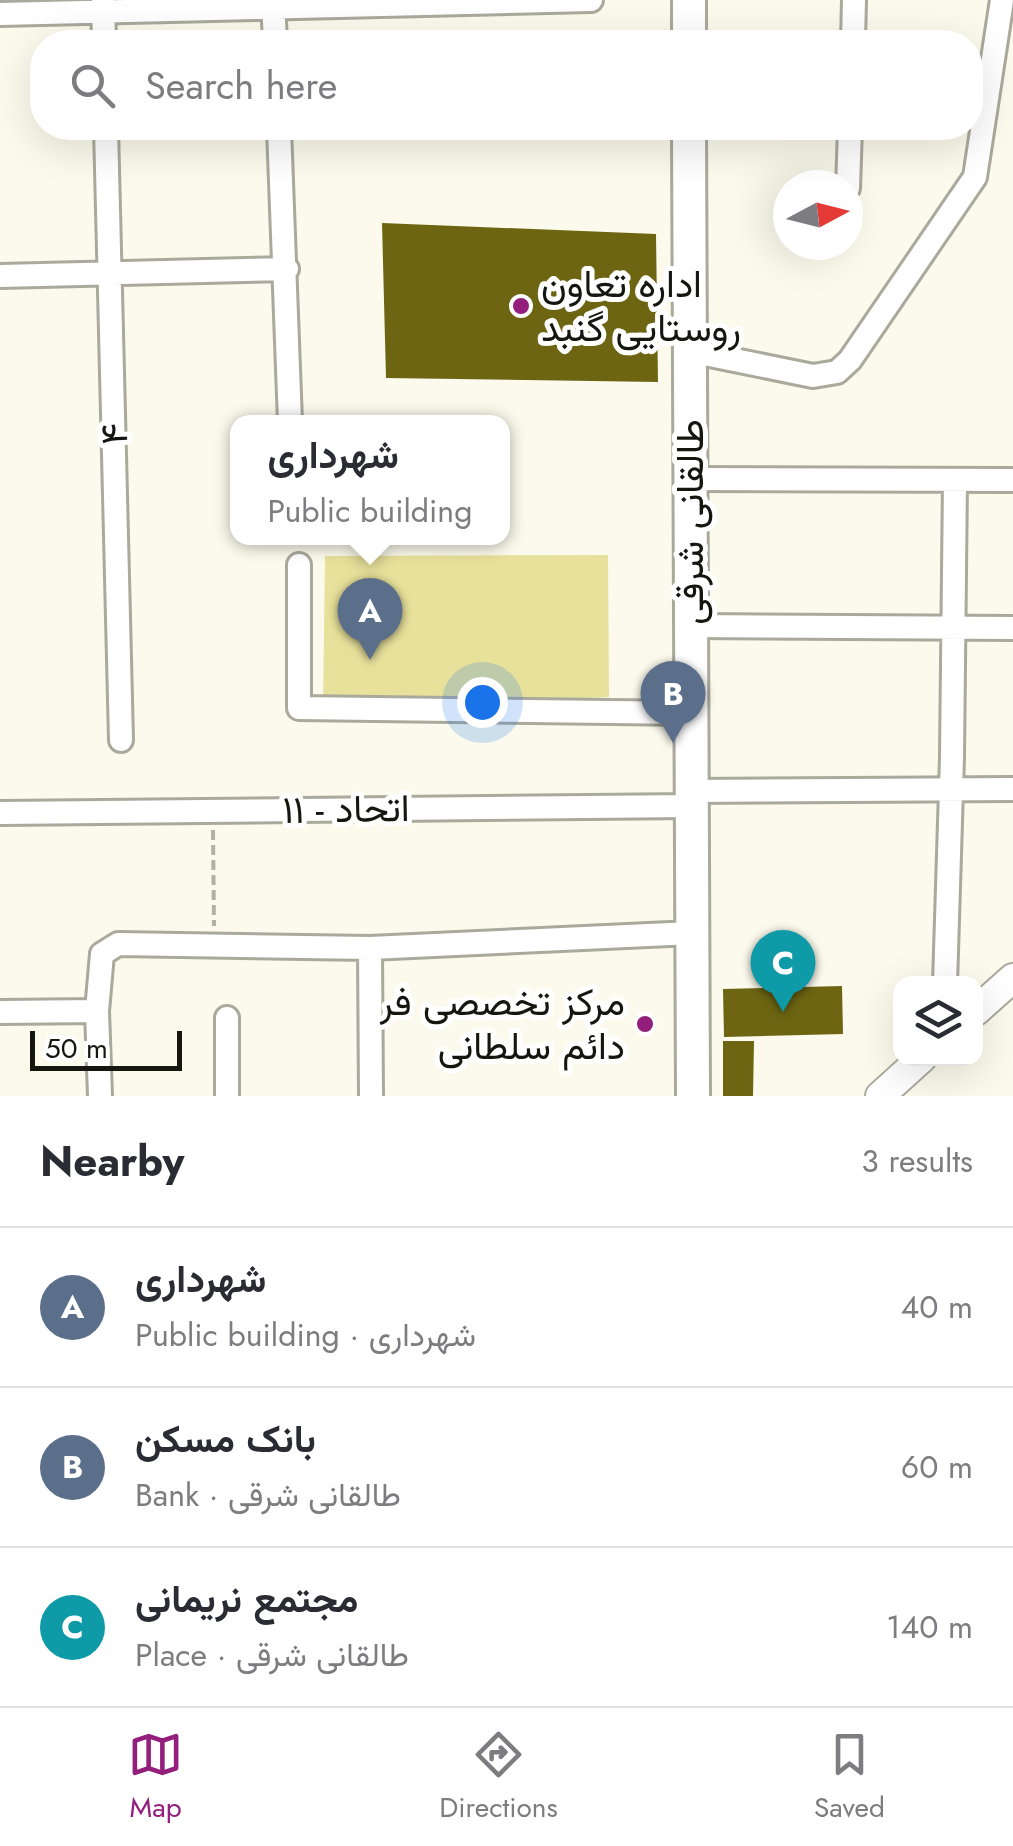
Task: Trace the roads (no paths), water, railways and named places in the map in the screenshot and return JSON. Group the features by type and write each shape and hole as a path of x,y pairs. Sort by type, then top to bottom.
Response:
{"main road":[{"path":"689,0 689,30"},
{"name":"طالقانی شرقی","path":"689,140 693,1096"}],"street":[{"path":"0,14 103,6 591,0"},
{"path":"853,30 854,0"},
{"path":"983,125 1002,0"},
{"path":"273,4 274,30"},
{"name":"۴","path":"106,140 121,740"},
{"path":"280,140 290,415"},
{"path":"849,170 850,140"},
{"path":"690,351 813,376 838,372 975,177 981,140"},
{"path":"0,276 287,269"},
{"path":"690,480 1013,480"},
{"path":"945,976 952,790 954,480"},
{"path":"299,565 300,708 691,713"},
{"path":"690,626 1013,628"},
{"name":"اتحاد - ۱۱","path":"0,813 212,811 1013,789"},
{"path":"100,1096 97,1011 102,954 118,944 370,948 692,932"},
{"path":"370,948 371,1096"},
{"path":"983,1005 1013,978"},
{"path":"0,1012 97,1011"},
{"path":"226,1018 227,1096"},
{"path":"884,1095 914,1066"}],"place":[{"name":"اداره تعاون روستایی گنبد","path":"521,306"},
{"name":"شهرداری","path":"370,660"},
{"name":"بانک مسکن","path":"673,743"},
{"name":"مجتمع نریمانی","path":"783,1012"},
{"name":"مرکز تخصصی فر دائم سلطانی","path":"645,1024"}]}
